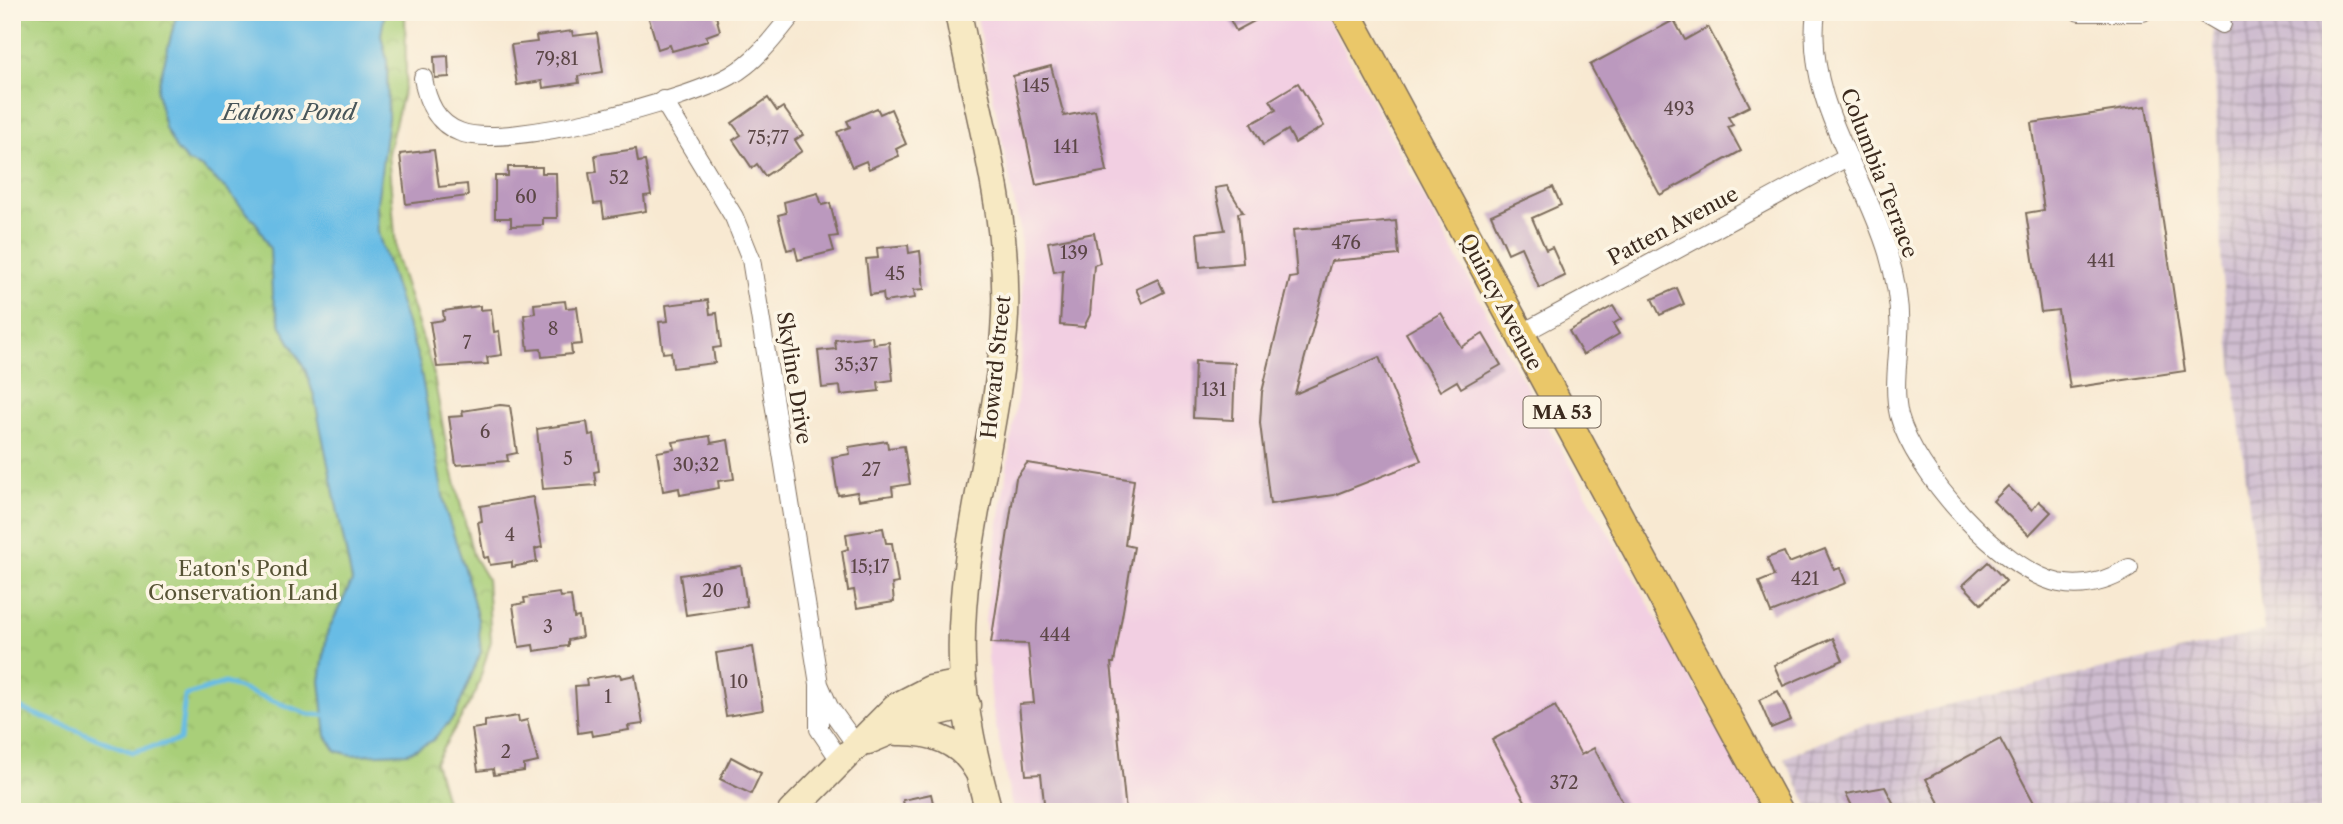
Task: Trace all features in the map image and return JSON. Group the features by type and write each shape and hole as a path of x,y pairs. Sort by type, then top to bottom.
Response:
{"main road":[{"name":"Quincy Avenue","path":"1346,12 1779,812"}],"street":[{"path":"423,78 429,102 438,117 452,129 476,136 560,129 718,82 737,72 765,48 794,12"},
{"name":"Howard Street","path":"958,12 998,193 1005,312 998,380 967,579 962,644 965,694 989,812"},
{"name":"Columbia Terrace","path":"1815,12 1814,42 1820,81 1847,157 1879,226 1891,263 1899,309 1897,404 1908,439 1928,470 1981,532 2030,572 2057,582 2085,584 2107,579 2129,568"},
{"path":"2079,12 2143,12"},
{"path":"2201,12 2222,24"},
{"name":"Skyline Drive","path":"663,100 734,217 751,259 819,684 819,729 848,753"},
{"name":"Patten Avenue","path":"1519,335 1847,157"},
{"path":"791,812 848,753 903,702 930,689 965,694"},
{"path":"848,753 888,732 934,713 965,694"},
{"path":"888,732 921,733 949,741 968,756 980,776"}],"shaded area":[{"path":"976,12 1324,12 1542,415 1766,812 1013,812 992,706 985,619 1018,393 1024,326 1020,230"},
{"path":"2213,12 2331,12 2331,812 1812,812 1784,758 1852,728 2264,631 2222,279"}],"green space":[{"name":"Eaton's Pond Conservation Land","path":"12,12 405,12 406,80 388,153 397,259 433,371 447,449 473,555 487,579 491,641 476,692 435,762 449,812 12,812"}],"water":[{"name":"Eatons Pond","path":"177,12 385,12 381,35 387,60 388,118 377,204 378,233 419,361 446,512 466,572 478,620 481,652 455,716 432,741 408,753 352,755 336,751 326,736 320,681 327,633 352,581 314,396 305,369 281,326 272,295 270,249 257,224 226,189 201,167 188,162 176,149 165,128 157,91"}],"building":[{"path":"647,12 715,12 720,31 706,36 708,41 672,51 670,45 658,49"},
{"path":"1226,12 1271,12 1236,31"},
{"path":"1674,20 1685,40 1708,27 1750,106 1728,117 1733,125 1728,127 1741,151 1660,195 1590,65"},
{"path":"572,31 573,36 597,33 603,72 578,76 579,83 543,88 542,81 517,85 511,45 537,42 536,36"},
{"path":"448,56 449,77 435,78 434,57"},
{"path":"1051,66 1064,116 1095,110 1107,171 1036,185 1013,76"},
{"path":"1298,83 1324,126 1295,143 1288,130 1263,145 1251,124 1276,110 1270,100"},
{"path":"768,98 777,111 783,107 803,135 795,140 802,151 765,176 757,164 752,168 733,140 741,135 732,123"},
{"path":"2146,106 2185,371 2070,388 2058,310 2041,312 2026,213 2044,210 2031,123"},
{"path":"877,108 880,114 891,109 906,144 896,149 899,156 869,169 866,161 852,167 837,132 850,127 847,121"},
{"path":"636,149 638,162 645,161 651,195 644,196 646,211 604,218 602,203 594,204 589,173 597,172 595,155"},
{"path":"434,150 439,187 467,184 468,196 406,204 400,154"},
{"path":"508,167 542,167 542,173 556,173 557,218 543,218 543,225 511,226 511,218 495,218 495,176 508,176"},
{"path":"1227,186 1243,212 1238,213 1243,263 1200,267 1197,233 1225,230 1215,188"},
{"path":"1553,187 1561,205 1532,218 1546,250 1552,247 1565,276 1539,288 1521,247 1508,253 1491,215"},
{"path":"818,193 822,205 830,203 838,236 830,237 834,251 798,260 795,248 787,250 778,215 786,213 784,202"},
{"path":"1396,221 1399,255 1331,261 1295,394 1379,357 1421,461 1334,495 1270,504 1260,423 1262,392 1290,278 1297,277 1293,230"},
{"path":"1094,233 1100,263 1094,265 1090,315 1084,327 1060,325 1063,270 1054,272 1048,242"},
{"path":"908,245 909,253 920,251 924,289 914,290 915,298 884,302 883,293 870,295 866,259 878,258 877,248"},
{"path":"1158,279 1164,292 1142,303 1136,289"},
{"path":"1677,288 1684,304 1660,315 1652,299"},
{"path":"708,300 710,314 717,313 721,347 713,348 715,363 673,368 671,352 663,353 659,322 668,321 666,305"},
{"path":"565,301 566,308 577,307 582,344 571,345 572,354 542,357 541,349 528,350 524,315 535,313 534,304"},
{"path":"480,306 480,310 491,309 494,332 499,331 502,355 487,357 488,364 437,367 430,322 444,320 443,311"},
{"path":"1613,306 1621,319 1613,324 1619,334 1583,355 1569,331"},
{"path":"1441,313 1461,347 1483,334 1501,365 1461,388 1457,381 1440,391 1406,333"},
{"path":"872,336 873,344 889,342 893,380 878,382 879,391 841,395 840,386 822,388 818,351 836,349 835,340"},
{"path":"1195,361 1235,363 1233,420 1193,418"},
{"path":"510,406 517,453 507,455 508,461 456,465 449,417 463,416 462,411"},
{"path":"587,422 589,435 594,434 599,471 594,472 596,485 543,489 537,429"},
{"path":"710,436 711,443 728,440 734,479 718,481 719,488 680,495 679,488 663,491 657,452 675,449 673,442"},
{"path":"887,441 888,448 904,446 910,484 892,487 893,495 859,500 857,492 838,495 832,457 850,454 849,447"},
{"path":"1027,463 1134,480 1125,545 1134,547 1114,663 1111,663 1126,812 1045,812 1041,774 1026,775 1019,704 1034,703 1028,644 991,643 1016,478"},
{"path":"2008,486 2032,510 2039,501 2051,512 2029,535 1993,501"},
{"path":"533,497 542,547 535,549 537,562 512,567 512,562 490,565 488,557 484,558 478,522 482,521 480,506"},
{"path":"883,528 886,543 892,543 898,583 892,584 894,602 857,608 854,590 848,591 842,551 848,549 846,534"},
{"path":"1825,549 1834,570 1840,568 1846,583 1771,613 1759,582 1774,576 1767,558 1784,552 1789,563"},
{"path":"1988,562 2006,581 1981,604 1963,585"},
{"path":"741,566 747,606 686,615 680,575"},
{"path":"559,593 560,597 571,596 574,618 579,617 582,637 568,640 568,646 534,651 533,645 519,647 513,605 525,603 524,598"},
{"path":"1833,638 1843,660 1783,686 1774,665"},
{"path":"753,647 763,710 726,716 716,653"},
{"path":"620,674 621,678 635,675 643,724 628,726 629,730 592,736 591,731 578,733 575,686 587,685 586,679"},
{"path":"1778,691 1791,720 1771,728 1759,700"},
{"path":"1555,706 1581,755 1594,748 1628,812 1531,812 1492,740"},
{"path":"518,716 519,722 527,720 538,762 524,765 524,771 494,775 493,769 478,771 472,729 485,727 485,721"},
{"path":"2000,739 2039,812 1944,812 1926,779"},
{"path":"731,757 761,773 751,794 720,779"},
{"path":"1885,787 1898,812 1855,812 1846,794"},
{"path":"931,794 935,812 905,812 903,800"}],"waterway":[{"path":"12,705 132,752 180,740 185,696 225,683 308,714 323,715"}]}
